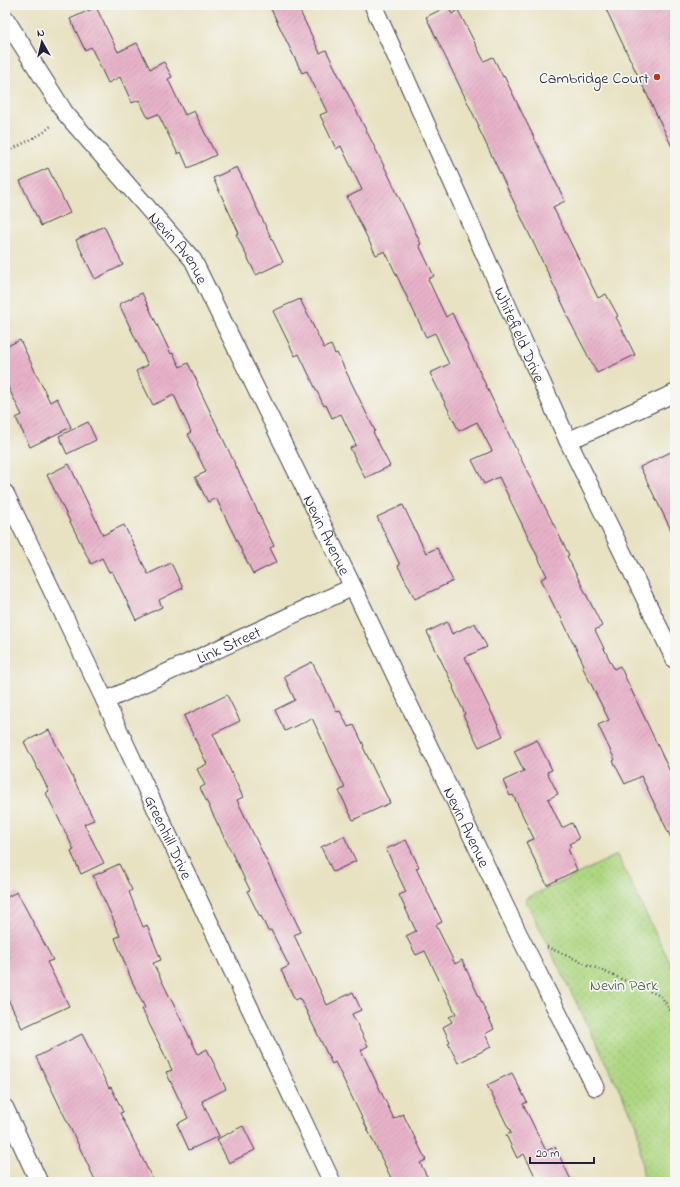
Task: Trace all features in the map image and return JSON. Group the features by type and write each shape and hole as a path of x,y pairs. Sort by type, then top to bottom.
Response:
{"street":[{"name":"Whitefield Drive","path":"373,5 568,441 675,660"},
{"name":"Nevin Avenue","path":"5,18 66,113 193,260 353,587 519,935 595,1087"},
{"path":"568,441 675,393"},
{"name":"Greenhill Drive","path":"5,493 332,1182"},
{"name":"Link Street","path":"105,701 353,587"},
{"path":"5,1108 39,1182"}],"path":[{"path":"5,153 43,133 66,113"},
{"path":"519,935 661,996 675,1018"}],"green space":[{"name":"Nevin Park","path":"617,855 675,973 675,1182 644,1182 637,1125 525,899"}],"building":[{"path":"269,5 297,5 320,53 326,50 389,176 421,244 419,245 434,276 428,279 436,296 446,317 452,313 512,441 569,555 567,556 602,626 595,630 614,669 620,666 675,782 675,846 641,776 625,784 613,761 615,760 598,725 609,720 582,666 584,665 559,613 558,614 541,579 547,576 499,477 484,484 472,460 492,451 477,422 459,431 430,373 449,364 435,333 426,337 385,251 376,255 347,197 362,190 341,146 336,149 320,115 327,112 307,71 302,73"},
{"name":"Cambridge Court","path":"604,5 675,5 675,153"},
{"path":"448,6 452,14 458,10 484,61 493,57 503,77 504,76 565,201 553,207 598,298 606,294 618,316 616,317 635,355 597,373 566,314 567,313 478,127 479,126 426,17"},
{"path":"96,7 118,52 137,43 150,69 164,62 172,77 168,79 185,115 194,111 216,155 188,168 181,152 178,154 158,114 148,118 139,100 132,103 120,77 108,83 91,47 85,50 70,19"},
{"path":"237,167 283,262 256,275 236,234 239,233 213,178"},
{"path":"48,168 70,213 41,226 20,181"},
{"path":"104,226 123,265 95,279 76,240"},
{"path":"142,293 171,354 173,353 180,367 188,363 274,546 270,548 277,562 253,574 216,498 208,502 195,477 206,472 188,434 191,432 174,395 153,405 136,371 148,365 119,304"},
{"path":"300,299 324,348 331,345 335,354 337,353 375,431 373,432 390,466 365,478 350,448 356,445 341,414 332,418 326,405 324,406 299,354 295,356 273,311"},
{"path":"20,340 50,402 57,398 71,427 30,447 16,418 22,415 5,381 5,347"},
{"path":"88,422 96,440 67,454 59,436"},
{"path":"675,450 675,538 640,467"},
{"path":"69,464 103,535 124,525 148,574 171,563 183,588 159,600 162,607 136,620 112,571 109,572 102,558 91,564 47,475"},
{"path":"403,505 426,553 437,548 453,581 415,599 398,566 400,565 377,517"},
{"path":"447,622 452,634 475,623 487,647 465,657 503,736 479,747 463,715 465,714 453,688 454,687 427,632"},
{"path":"312,662 337,712 340,711 348,727 354,725 390,803 353,820 339,791 345,788 312,718 285,731 275,710 295,700 284,676"},
{"path":"227,695 240,721 213,734 243,797 237,800 301,932 294,935 327,1005 353,992 361,1010 352,1014 368,1046 361,1050 394,1119 403,1114 426,1160 420,1163 430,1182 393,1182 335,1062 332,1064 300,998 295,1000 281,970 289,966 271,930 268,931 247,891 250,890 200,788 205,785 197,769 207,764 184,716"},
{"path":"49,730 94,820 84,824 104,863 81,874 71,852 74,850 46,793 49,791 24,742"},
{"path":"537,740 552,770 547,772 558,794 548,799 562,828 572,823 579,839 569,844 571,847 568,849 577,870 547,885 526,842 534,839 513,795 510,796 503,781 524,771 514,751"},
{"path":"344,836 356,861 333,872 321,847"},
{"path":"406,840 419,867 416,868 442,922 436,925 455,964 462,960 494,1029 485,1034 491,1047 458,1063 448,1043 450,1042 443,1027 452,1022 449,1017 456,1014 425,951 416,955 406,936 416,931 399,895 406,892 386,849"},
{"path":"119,864 132,890 129,892 143,927 147,925 161,960 153,963 198,1054 207,1049 226,1089 202,1101 219,1136 189,1150 177,1124 188,1118 166,1072 172,1070 142,1009 145,1008 131,979 115,938 120,936 93,876"},
{"path":"17,892 53,960 47,962 69,1006 22,1028 5,993 5,898"},
{"path":"82,1034 109,1088 111,1087 123,1112 120,1113 154,1182 96,1182 36,1057"},
{"path":"512,1073 527,1102 523,1104 546,1151 555,1147 572,1182 538,1182 524,1154 517,1158 506,1135 511,1133 487,1085"},
{"path":"243,1126 255,1150 229,1163 217,1139"}],"place":[{"name":"Cambridge Court","path":"657,77"}]}
